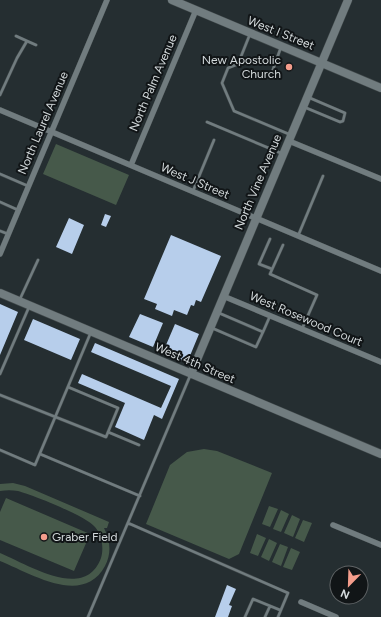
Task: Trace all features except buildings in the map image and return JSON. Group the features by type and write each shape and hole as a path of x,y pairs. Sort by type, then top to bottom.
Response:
{"street":[{"name":"North Laurel Avenue","path":"0,254 107,0"},
{"name":"West I Street","path":"172,0 381,88"},
{"name":"North Vine Avenue","path":"191,374 348,0"},
{"name":"North Palm Avenue","path":"131,165 196,10"},
{"name":"West J Street","path":"0,110 381,271"},
{"path":"290,138 381,179"},
{"name":"West 4th Street","path":"0,293 381,454"},
{"name":"West Rosewood Court","path":"223,296 381,362"},
{"path":"332,525 381,545"},
{"path":"301,602 336,617"}],"lane":[{"path":"251,34 238,64 228,68 222,83 223,89 234,111 290,138"},
{"path":"16,36 36,45"},
{"path":"0,95 17,58 27,41"},
{"path":"270,78 281,46"},
{"path":"303,106 340,122 343,121 346,116 345,113 307,97"},
{"path":"207,122 283,154"},
{"path":"193,192 214,140"},
{"path":"0,174 29,186"},
{"path":"298,236 323,176"},
{"path":"0,202 18,210"},
{"path":"0,231 8,234"},
{"path":"270,239 259,264 272,269"},
{"path":"283,245 270,274 317,295 302,329"},
{"path":"19,302 38,260"},
{"path":"0,374 29,306"},
{"path":"216,312 263,332"},
{"path":"210,328 256,347 270,316"},
{"path":"0,450 35,465 91,332"},
{"path":"88,617 191,374"},
{"path":"0,395 106,437 118,408 68,387"},
{"path":"108,432 139,445"},
{"path":"40,454 140,496"},
{"path":"128,523 288,593 278,617"},
{"path":"245,617 253,599 280,610"},
{"path":"265,617 270,606"}],"green space":[{"path":"56,144 129,175 116,205 43,174"},
{"path":"204,449 217,451 272,473 239,554 229,559 146,524 170,465 187,452"},
{"path":"13,483 25,486 109,522 107,528 104,528 109,542 109,556 105,566 95,578 84,584 70,586 41,579 0,561 0,553 40,571 69,579 82,577 93,571 102,554 102,542 99,534 90,522 59,506 25,493 14,490 0,491 0,484"},
{"name":"Graber Field","path":"6,498 90,534 74,571 0,540 0,512"},
{"path":"269,506 278,509 270,527 262,524"},
{"path":"281,510 289,514 281,532 273,529"},
{"path":"292,515 300,519 293,537 284,533"},
{"path":"303,520 312,523 304,542 295,538"},
{"path":"257,534 266,538 258,556 250,553"},
{"path":"269,539 277,543 269,561 261,557"},
{"path":"280,544 288,547 281,566 272,562"},
{"path":"291,548 300,552 292,570 283,567"}],"place":[{"name":"New Apostolic Church","path":"289,67"},
{"name":"Graber Field","path":"44,537"}]}
